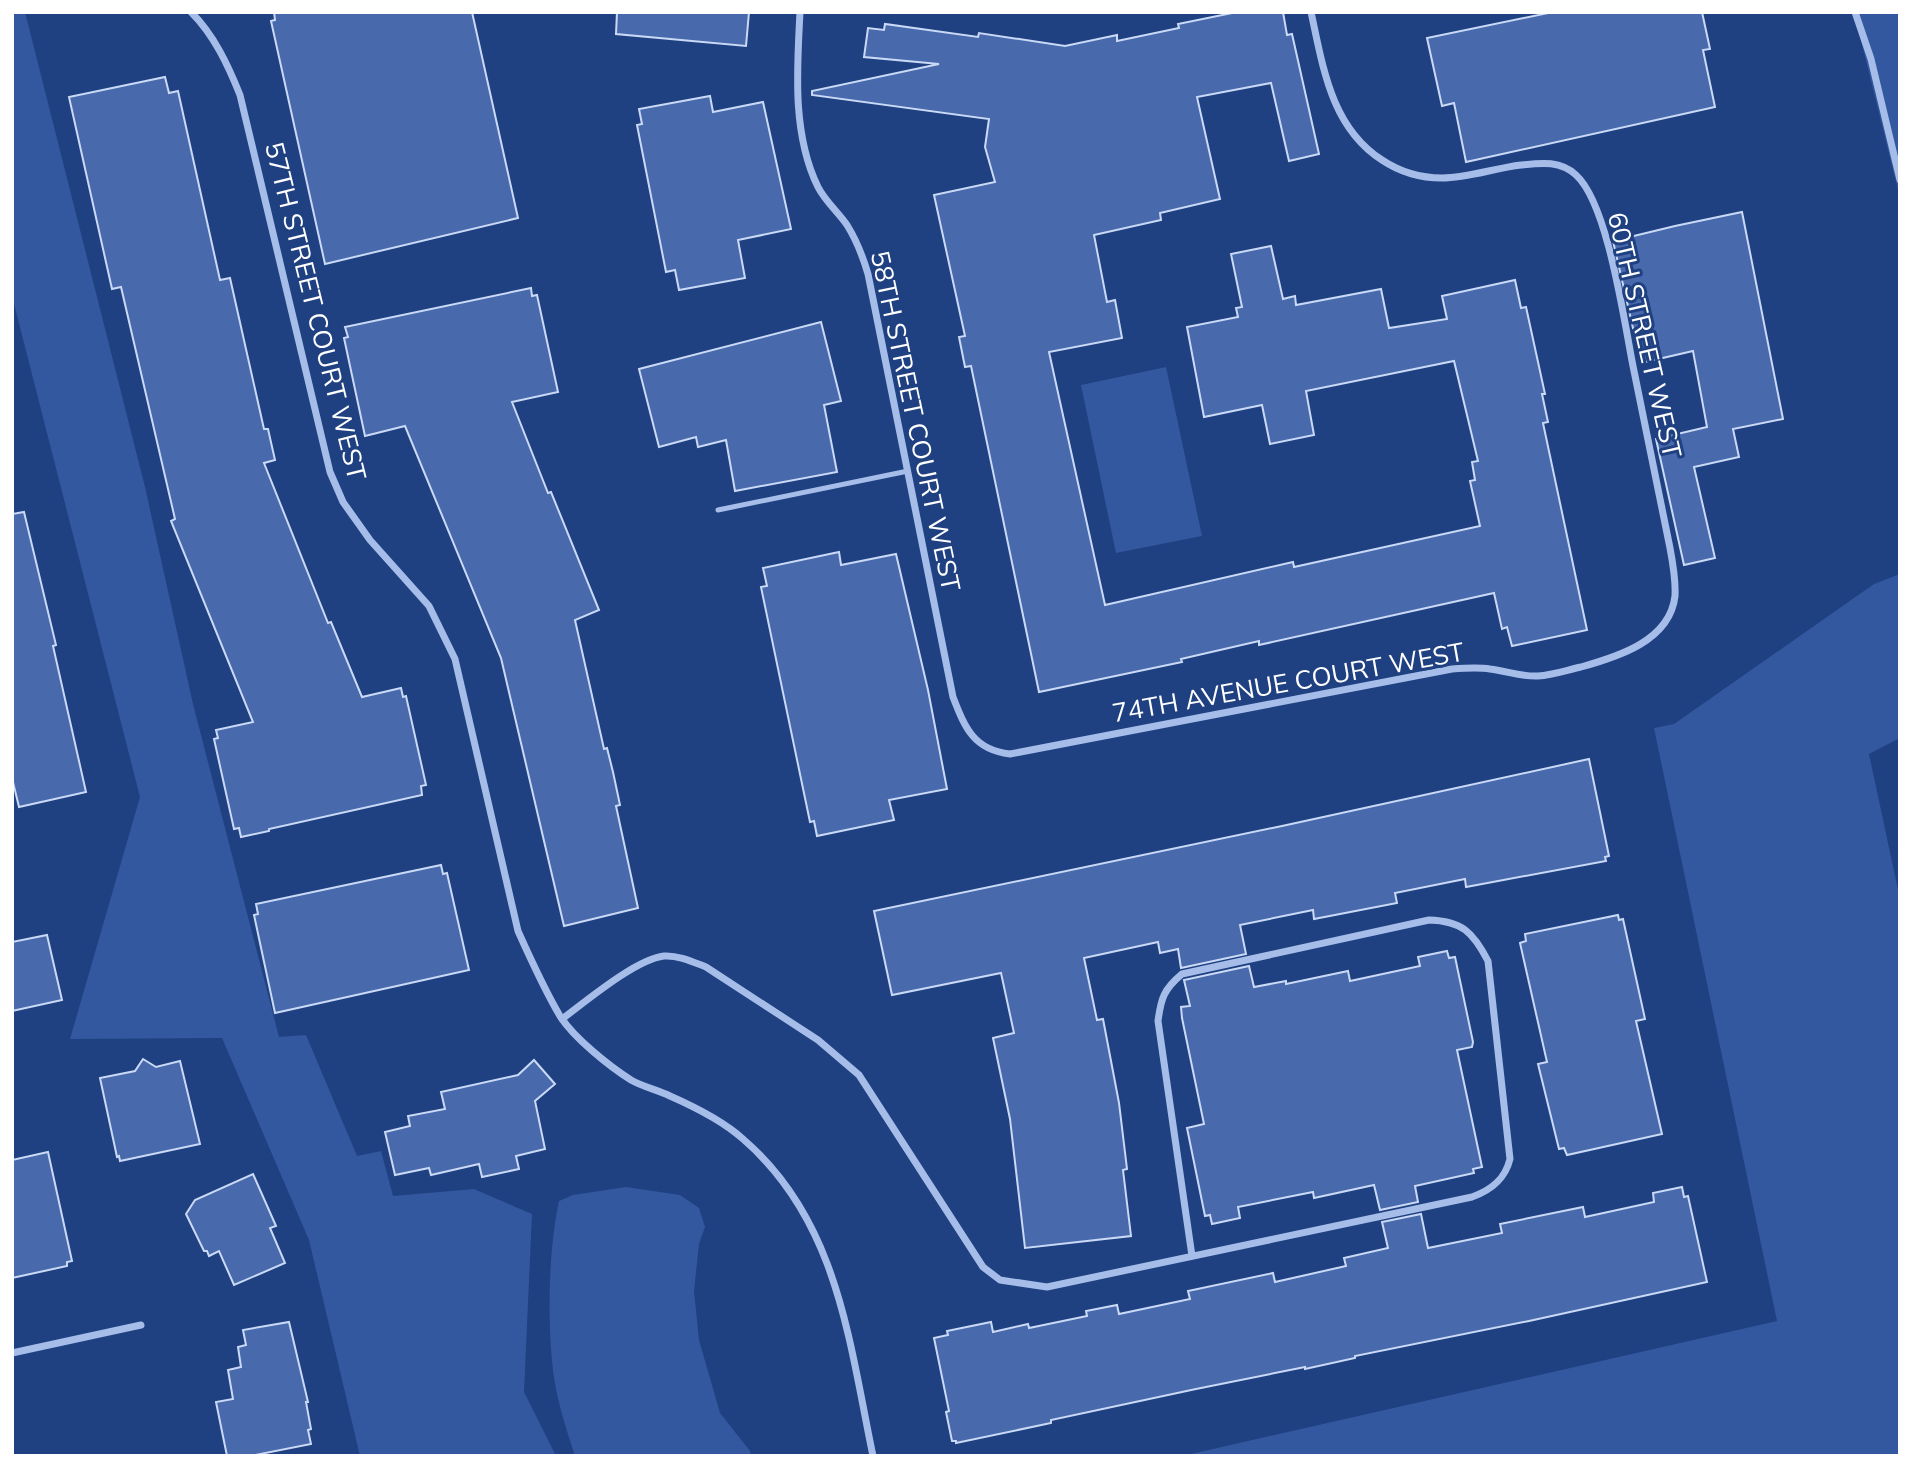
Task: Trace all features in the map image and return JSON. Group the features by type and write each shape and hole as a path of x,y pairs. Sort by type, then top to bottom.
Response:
{"street":[{"name":"57TH STREET COURT WEST","path":"191,12 206,27 240,95 333,480 343,502 370,540 429,607 455,659 518,931 562,1019 589,1047 632,1081 700,1111 742,1138 775,1171 803,1209 839,1294 873,1456"},
{"name":"58TH STREET COURT WEST","path":"800,12 798,90 810,169 822,194 845,223 862,254 953,696 960,716 974,738 993,751"},
{"name":"60TH STREET WEST","path":"1311,12 1332,97 1345,124 1356,139 1382,160 1408,173 1445,178 1507,166 1551,163 1565,167 1586,186 1594,202 1610,256 1670,548 1675,598 1662,626"},
{"path":"1855,12 1871,59 1900,180"},
{"name":"74TH AVENUE COURT WEST","path":"993,751 1010,754 1036,751 1452,669 1490,668 1524,676 1555,673 1626,652 1640,645 1662,626"},
{"path":"562,1019 644,963 664,956 685,959 706,967 818,1040 859,1075 983,1267 1000,1280 1047,1287 1472,1197 1486,1192 1506,1173 1510,1158 1488,961 1468,931 1449,920 1429,920 1182,974 1169,985 1161,1001 1158,1021 1192,1256"},
{"path":"12,1353 141,1325"}],"lane":[{"path":"718,510 908,471"}],"shaded area":[{"path":"12,12 25,12 145,487 193,704 279,1037 306,1035 357,1156 381,1151 393,1196 474,1189 532,1214 524,1392 556,1456 360,1456 309,1240 222,1038 70,1039 140,797 12,296"},
{"path":"1854,12 1900,12 1900,198"},
{"path":"1166,367 1202,536 1116,553 1081,385"},
{"path":"1900,574 1900,738 1869,754 1900,899 1900,1456 1182,1456 1777,1321 1654,728 1674,724 1874,584"},
{"path":"626,1187 680,1195 699,1208 705,1227 699,1244 694,1291 699,1340 720,1413 750,1451 751,1456 575,1456 556,1388 550,1336 555,1221 559,1201 573,1195"}],"building":[{"path":"274,12 472,12 518,218 325,264 271,21 275,20"},
{"path":"617,12 749,12 746,46 616,34"},
{"path":"1237,12 1283,12 1287,35 1292,34 1319,154 1289,161 1271,83 1197,97 1220,199 1160,213 1161,220 1094,235 1107,302 1115,300 1122,338 1049,352 1105,605 1293,562 1294,567 1480,526 1470,481 1475,480 1472,462 1478,461 1454,361 1306,391 1314,435 1270,444 1262,405 1204,417 1187,327 1238,317 1236,308 1242,307 1231,254 1271,246 1283,299 1295,296 1296,305 1381,289 1389,328 1447,319 1442,296 1515,280 1521,308 1526,307 1545,394 1542,394 1548,422 1543,423 1587,630 1512,646 1507,627 1502,629 1494,593 1259,645 1259,641 1181,659 1182,662 1039,692 971,366 965,367 959,337 965,336 934,195 995,182 985,147 989,119 812,95 812,91 939,64 864,57 868,28 884,30 885,24 978,37 979,33 1065,46 1117,35 1117,41 1179,28 1178,24"},
{"path":"1553,12 1702,12 1710,49 1703,50 1715,107 1466,162 1454,103 1442,106 1427,38"},
{"path":"165,77 169,93 178,91 220,280 230,278 264,429 268,429 275,460 264,463 328,623 331,622 362,697 401,688 403,697 406,696 426,785 421,786 422,795 241,837 239,828 234,829 214,739 218,738 216,730 253,722 171,521 175,519 121,287 112,289 69,97"},
{"path":"710,96 713,112 763,102 791,229 738,240 745,278 679,290 675,270 666,272 637,125 642,124 639,109"},
{"path":"1742,212 1783,419 1733,429 1739,457 1694,467 1715,558 1684,565 1656,439 1707,427 1693,351 1641,363 1613,241"},
{"path":"531,288 532,296 537,295 558,392 512,402 599,610 575,620 604,749 607,748 613,772 620,805 616,806 638,908 564,926 501,658 405,426 365,436 344,338 348,337 345,327"},
{"path":"821,322 841,401 824,405 837,472 735,491 726,440 698,447 696,437 659,447 639,369"},
{"path":"24,512 56,645 53,646 86,792 19,807 12,778 12,514"},
{"path":"839,552 841,565 896,554 928,690 947,789 889,800 894,820 817,836 814,821 810,822 761,587 767,586 763,568"},
{"path":"1589,759 1609,856 1605,857 1606,861 1466,887 1465,879 1395,893 1397,903 1314,919 1313,910 1240,925 1246,954 1181,968 1178,949 1160,953 1158,942 1084,958 1097,1020 1103,1019 1119,1103 1131,1236 1025,1248 1010,1119 993,1038 1014,1033 1001,973 892,995 874,911"},
{"path":"441,865 443,874 447,873 469,970 275,1013 254,915 258,914 256,904"},
{"path":"1618,915 1619,920 1623,919 1645,1019 1636,1021 1662,1134 1567,1155 1564,1148 1559,1149 1538,1064 1547,1062 1520,943 1526,941 1525,934"},
{"path":"47,935 62,1000 12,1011 12,942"},
{"path":"1447,951 1449,958 1455,957 1473,1042 1472,1047 1457,1050 1482,1167 1473,1169 1474,1173 1415,1186 1418,1202 1380,1210 1374,1185 1314,1198 1313,1192 1238,1207 1240,1218 1212,1224 1210,1215 1205,1216 1187,1128 1204,1124 1182,1018 1181,1007 1190,1006 1184,980 1249,966 1254,987 1286,981 1286,984 1348,971 1350,981 1420,966 1418,957"},
{"path":"143,1059 156,1067 180,1061 200,1144 120,1161 100,1078 135,1071"},
{"path":"534,1060 555,1084 535,1101 545,1149 516,1156 519,1169 482,1177 479,1164 431,1175 429,1168 395,1175 385,1132 410,1126 408,1116 445,1109 441,1092 518,1075"},
{"path":"48,1152 72,1261 67,1262 67,1266 12,1278 12,1160"},
{"path":"253,1174 276,1226 270,1228 285,1263 234,1285 219,1251 209,1256 207,1251 204,1251 186,1214 195,1200"},
{"path":"1682,1187 1684,1197 1688,1196 1707,1282 1355,1356 1305,1369 1051,1420 1051,1423 956,1443 952,1441 946,1412 949,1411 934,1338 948,1335 947,1331 991,1322 993,1332 1028,1324 1029,1328 1087,1316 1086,1311 1117,1305 1119,1314 1190,1299 1188,1291 1273,1273 1275,1282 1346,1266 1344,1258 1388,1248 1382,1222 1421,1214 1428,1248 1502,1233 1500,1224 1583,1207 1585,1217 1654,1202 1653,1193"},
{"path":"289,1322 308,1402 311,1444 250,1456 227,1456 216,1402 233,1399 228,1370 241,1367 238,1347 246,1345 243,1330"}]}
